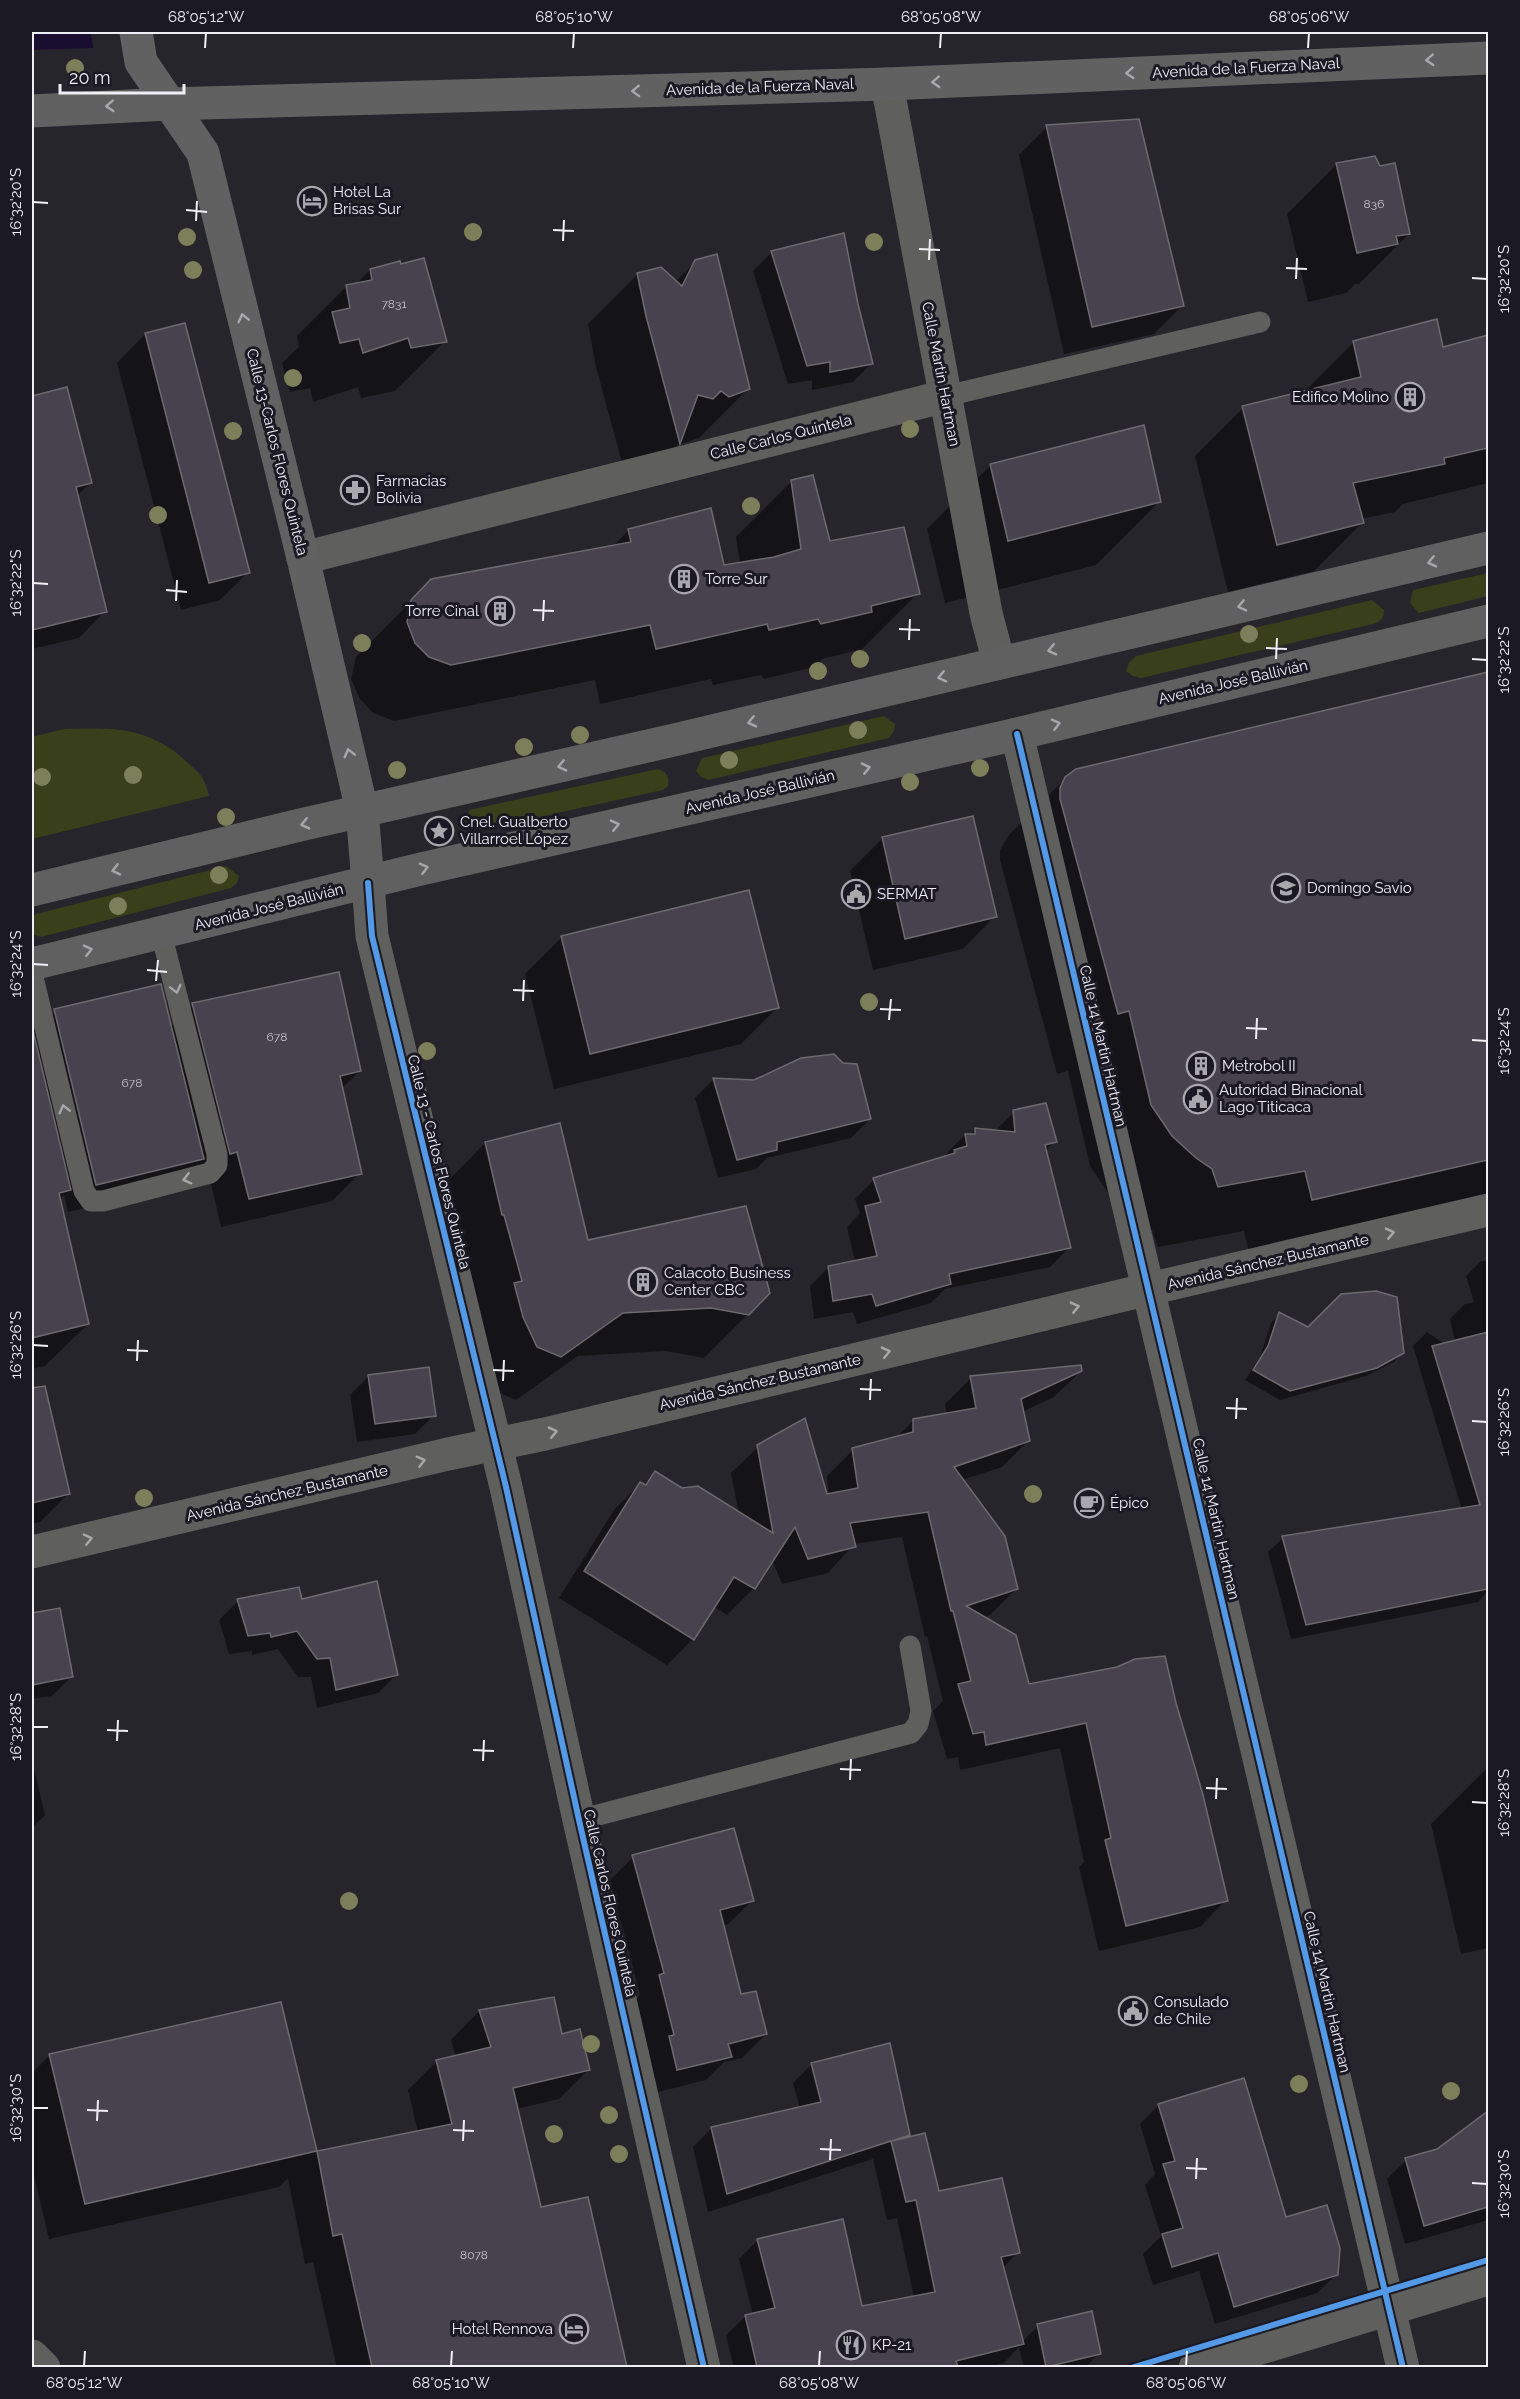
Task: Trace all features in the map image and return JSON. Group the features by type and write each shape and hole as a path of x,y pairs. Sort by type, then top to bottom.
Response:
{"main road":[{"name":"Calle 13-Carlos Flores Quintela","path":"139,47 168,104 203,153 303,558 362,810"},
{"name":"Avenida de la Fuerza Naval","path":"32,111 168,104 887,84 1488,58"},
{"path":"32,890 362,810 674,740 1488,548"},
{"name":"Avenida José Ballivián","path":"32,964 433,866 1017,734 1488,621"},
{"path":"362,810 368,883"}],"street":[{"name":"Calle Martin Hartman","path":"887,84 986,613 999,663"},
{"name":"Calle Carlos Quintela","path":"303,558 946,396"},
{"name":"Calle 14 Martin Hartman","path":"1017,734 1403,2367"},
{"name":"Calle 13 - Carlos Flores Quintela","path":"368,883 375,945 496,1444"},
{"name":"Avenida Sánchez Bustamante","path":"32,1552 1488,1210"},
{"name":"Calle Carlos Flores Quintela","path":"496,1444 704,2367"},
{"path":"1195,2367 1488,2279"},
{"path":"32,2356 44,2367"}],"lane":[{"name":"Calle Carlos Quintela","path":"946,396 1260,322"},
{"path":"32,973 84,1191 91,1201 103,1201 210,1173 217,1165 217,1154 161,933"},
{"path":"579,1820 911,1733 918,1724 921,1711 910,1646"}],"green space":[{"path":"1488,573 1488,596 1419,613 1410,603 1413,590"},
{"path":"1372,600 1384,610 1383,617 1377,623 1141,678 1126,671 1129,663 1136,656"},
{"path":"884,716 895,724 894,731 889,738 708,780 696,771 702,758"},
{"path":"64,729 115,730 144,735 173,750 187,762 204,780 209,796 32,839 32,737"},
{"path":"658,769 665,772 668,778 668,786 663,790 475,831 466,823 469,810"},
{"path":"226,866 239,876 237,883 231,888 41,937 32,934 32,918 36,914"}],"shaded area":[{"path":"32,32 91,32 93,48 32,50"}],"building":[{"path":"1139,119 1184,306 1092,327 1046,125"},
{"path":"1375,156 1380,166 1395,163 1410,234 1396,236 1398,244 1357,253 1336,163"},
{"path":"844,233 873,364 830,372 830,362 807,366 771,251"},
{"path":"717,254 750,389 729,397 721,391 713,399 698,395 680,444 637,273 661,267 682,286 695,260"},
{"path":"424,258 447,342 411,348 408,338 363,353 359,339 340,343 332,312 350,308 346,285 372,280 370,269 400,261 401,264"},
{"path":"1437,319 1443,347 1488,335 1488,448 1444,458 1445,464 1353,483 1364,523 1277,545 1242,406 1361,377 1353,341"},
{"path":"185,323 250,573 209,583 145,333"},
{"path":"67,387 92,483 76,487 107,612 32,630 32,396"},
{"path":"1144,425 1161,502 1008,541 990,464"},
{"path":"813,475 830,541 904,527 920,594 871,606 872,612 821,624 818,619 769,630 767,624 656,649 650,625 451,665 429,657 415,643 407,622 411,600 431,579 631,542 628,529 711,508 724,565 774,557 801,549 791,480"},
{"name":"Domingo Savio","path":"1488,672 1488,1160 1312,1200 1305,1171 1218,1187 1212,1169 1172,1136 1151,1105 1129,1011 1118,1014 1060,799 1060,788 1065,777 1076,769"},
{"path":"973,816 997,917 905,939 882,837"},
{"path":"749,890 779,1008 590,1054 561,936"},
{"path":"339,972 361,1071 340,1076 362,1174 249,1199 237,1152 230,1154 192,1003"},
{"path":"161,984 204,1159 96,1185 54,1009"},
{"path":"32,1026 71,1190 59,1193 89,1324 32,1338"},
{"path":"834,1054 843,1063 857,1064 871,1119 777,1142 777,1150 737,1160 713,1078 754,1080 801,1058"},
{"path":"1046,1103 1057,1142 1045,1145 1071,1248 949,1274 951,1284 876,1306 872,1294 833,1301 828,1266 877,1256 865,1206 881,1202 873,1178 955,1153 954,1150 967,1146 965,1134 975,1134 975,1128 1015,1132 1013,1110"},
{"name":"Calacoto Business Center CBC","path":"560,1123 588,1240 746,1206 770,1293 749,1315 711,1308 623,1313 561,1357 537,1347 523,1317 514,1283 522,1281 504,1215 502,1215 485,1142"},
{"path":"1376,1291 1397,1297 1404,1353 1377,1368 1290,1391 1253,1370 1268,1346 1279,1312 1308,1327 1341,1294"},
{"path":"1488,1332 1488,1589 1306,1625 1282,1536 1480,1505 1432,1346"},
{"path":"1081,1365 1082,1371 1021,1399 1030,1441 954,1467 1005,1536 1018,1589 966,1606 1016,1635 1029,1684 1117,1667 1135,1659 1165,1656 1203,1795 1228,1901 1126,1926 1105,1840 1111,1838 1086,1723 986,1745 984,1732 973,1734 958,1684 971,1681 953,1611 951,1611 928,1512 850,1523 856,1547 808,1559 795,1527 755,1589 734,1577 694,1640 584,1571 640,1482 646,1485 655,1471 682,1488 698,1486 773,1533 757,1445 805,1418 827,1494 858,1488 852,1448 913,1432 913,1419 976,1408 970,1376"},
{"path":"429,1367 436,1416 375,1424 368,1375"},
{"path":"45,1386 70,1494 32,1503 32,1388"},
{"path":"377,1581 398,1675 336,1690 330,1658 317,1659 297,1631 271,1637 270,1633 248,1636 237,1599 299,1587 302,1599"},
{"path":"60,1608 73,1677 32,1685 32,1613"},
{"path":"734,1828 754,1901 720,1910 741,1994 756,1991 767,2034 728,2044 732,2057 677,2070 669,2036 674,2035 659,1975 664,1973 632,1855"},
{"path":"554,1997 562,2034 580,2029 590,2070 513,2088 541,2207 588,2197 627,2367 372,2367 342,2234 333,2236 317,2151 452,2124 436,2060 491,2047 479,2010"},
{"path":"281,2002 317,2151 85,2204 49,2054"},
{"path":"890,2043 910,2135 892,2141 925,2133 939,2191 1002,2178 1020,2253 1001,2257 1024,2344 956,2361 958,2367 757,2367 745,2315 775,2308 757,2239 843,2219 862,2306 935,2292 916,2200 906,2202 891,2141 727,2194 711,2127 821,2102 811,2063"},
{"path":"1244,2078 1286,2217 1327,2205 1340,2248 1338,2275 1234,2307 1218,2253 1172,2267 1162,2234 1183,2228 1163,2164 1175,2161 1158,2104"},
{"path":"1488,2111 1488,2207 1424,2226 1405,2158 1437,2149"},
{"path":"1092,2311 1101,2354 1046,2367 1037,2324"}],"cycle path":[{"path":"1017,734 1403,2368"},
{"path":"368,883 372,936 506,1487 704,2368"},
{"path":"1131,2368 1488,2260"}],"place":[{"name":"Hotel La Brisas Sur","path":"312,201"},
{"name":"Edifico Molino","path":"1410,397"},
{"name":"Farmacias Bolivia","path":"355,490"},
{"name":"Torre Sur","path":"684,579"},
{"name":"Torre Cinal","path":"500,611"},
{"name":"Cnel. Gualberto Villarroel López","path":"439,831"},
{"name":"Domingo Savio","path":"1286,888"},
{"name":"SERMAT","path":"856,894"},
{"name":"Metrobol II","path":"1201,1066"},
{"name":"Autoridad Binacional Lago Titicaca","path":"1198,1099"},
{"name":"Calacoto Business Center CBC","path":"643,1282"},
{"name":"Épico","path":"1089,1503"},
{"name":"Consulado de Chile","path":"1133,2011"},
{"name":"Hotel Rennova","path":"574,2329"},
{"name":"KP-21","path":"851,2345"}]}
